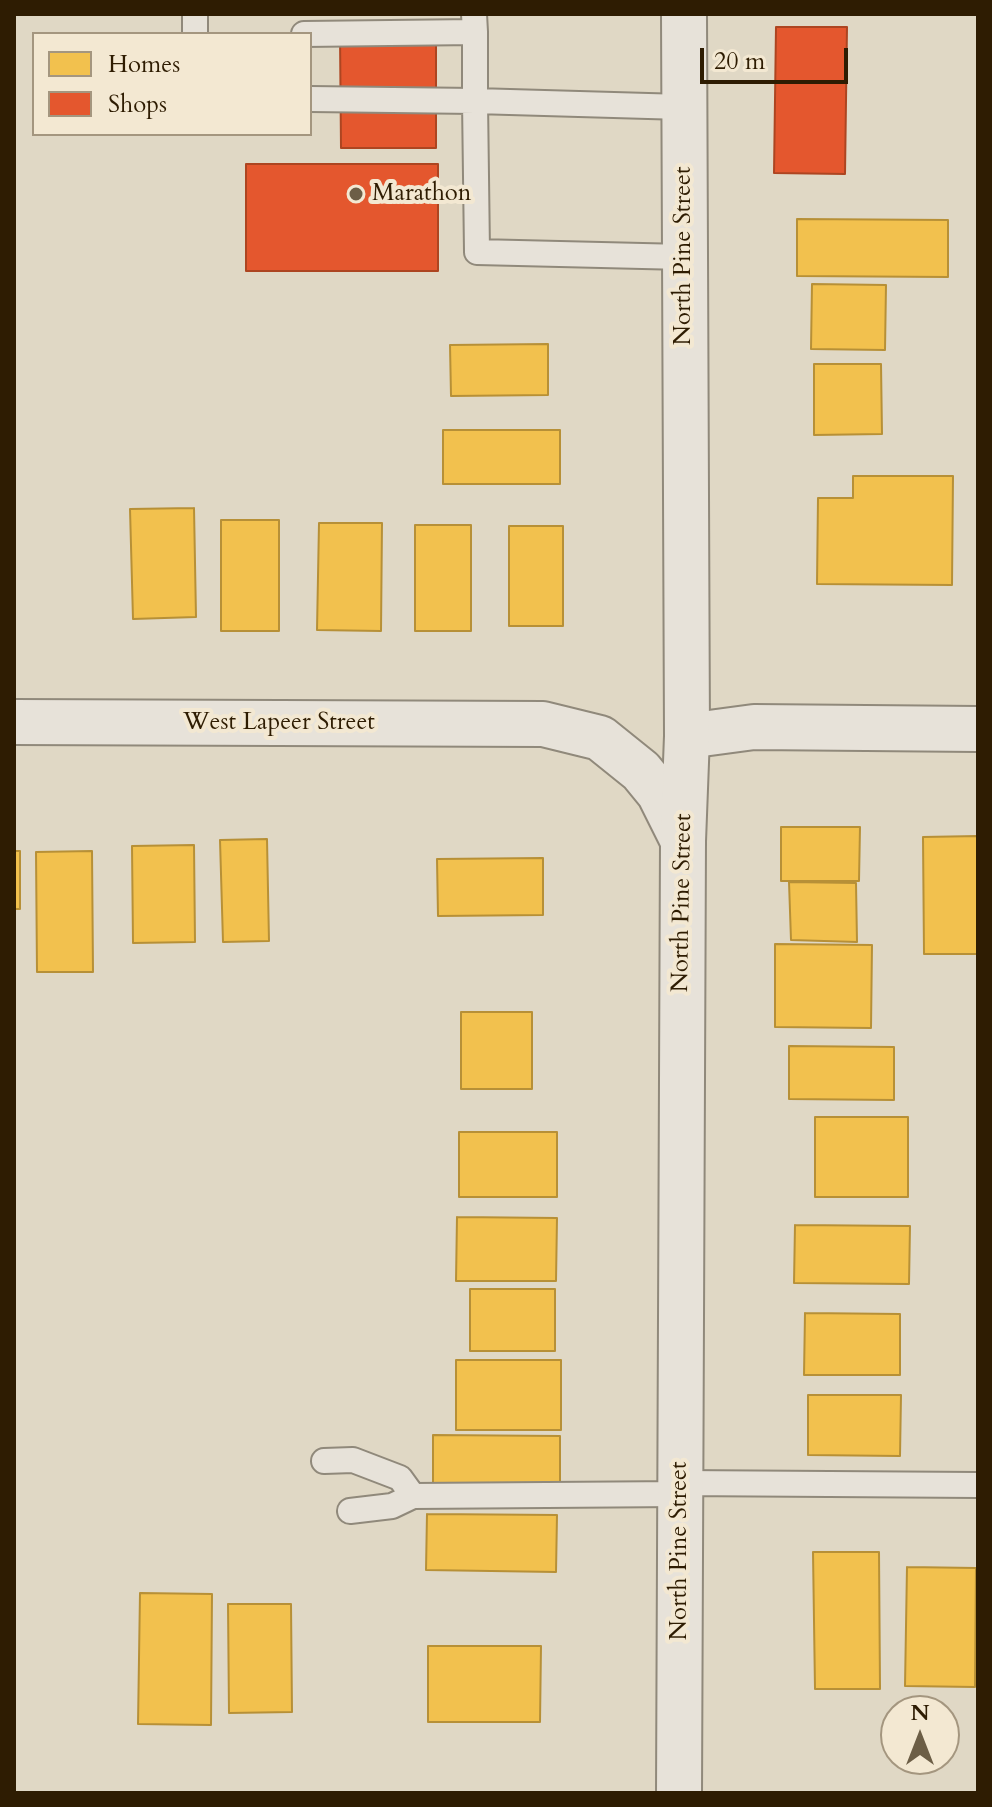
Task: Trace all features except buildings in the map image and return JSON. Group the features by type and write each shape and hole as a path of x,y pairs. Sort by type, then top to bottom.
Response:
{"street":[{"name":"North Pine Street","path":"679,1793 683,841 687,736 684,14"},
{"name":"West Lapeer Street","path":"14,722 543,724 600,738 641,771 659,793 683,841"},
{"path":"687,736 754,727 978,729"}],"lane":[{"path":"312,33 475,23 477,252 684,257"},
{"path":"312,99 683,107"},
{"path":"324,1461 353,1460 400,1478 413,1496"},
{"path":"350,1511 392,1506 413,1496 978,1485"}],"place":[{"name":"Marathon","path":"356,194"}]}
